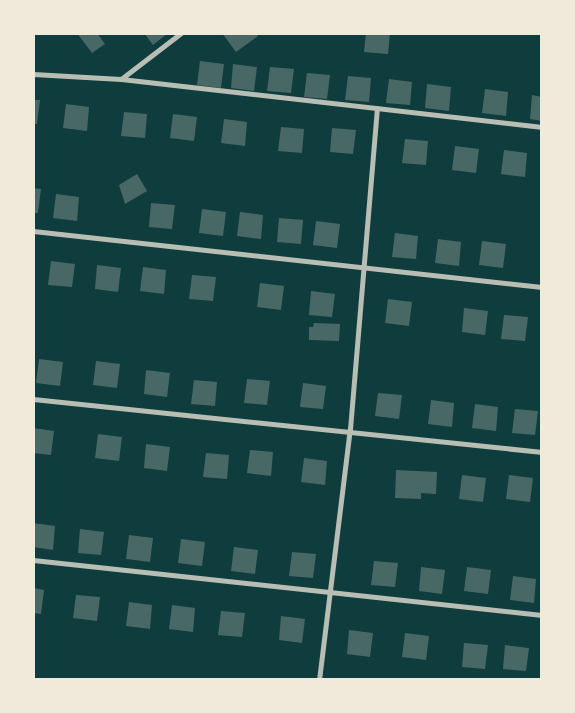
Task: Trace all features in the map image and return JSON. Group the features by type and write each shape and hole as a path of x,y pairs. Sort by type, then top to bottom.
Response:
{"street":[{"path":"121,79 181,33"},
{"path":"33,74 121,79 542,127"},
{"path":"319,680 350,429 377,108"},
{"path":"33,231 542,287"},
{"path":"33,399 350,429 542,452"},
{"path":"33,560 542,615"}],"building":[{"path":"77,33 97,33 105,44 92,53"},
{"path":"144,33 168,33 153,45"},
{"path":"222,33 256,33 258,36 236,52"},
{"path":"366,33 390,33 388,54 364,52"},
{"path":"200,61 224,64 221,88 197,85"},
{"path":"233,64 257,67 254,91 231,88"},
{"path":"270,67 294,69 291,93 267,91"},
{"path":"307,73 330,75 327,99 304,97"},
{"path":"348,76 371,78 369,102 345,100"},
{"path":"389,79 412,82 410,105 386,103"},
{"path":"427,84 451,87 449,111 425,108"},
{"path":"485,89 508,92 506,116 482,113"},
{"path":"532,95 542,97 542,121 530,119"},
{"path":"33,100 40,100 37,124 33,124"},
{"path":"66,104 89,107 87,131 63,128"},
{"path":"124,112 147,114 145,138 121,136"},
{"path":"173,114 197,117 194,141 170,138"},
{"path":"224,119 247,122 245,146 221,143"},
{"path":"281,127 304,129 302,153 278,151"},
{"path":"332,128 356,130 353,154 330,152"},
{"path":"405,139 428,141 426,165 402,163"},
{"path":"455,146 479,149 476,173 452,170"},
{"path":"504,150 527,153 525,177 501,174"},
{"path":"137,174 147,191 125,204 119,185"},
{"path":"33,188 41,189 38,213 33,213"},
{"path":"56,194 79,197 77,221 53,218"},
{"path":"151,203 175,205 172,229 149,227"},
{"path":"202,209 226,212 223,236 199,233"},
{"path":"240,212 263,215 261,239 237,236"},
{"path":"279,218 303,220 301,244 277,242"},
{"path":"316,221 340,224 337,248 313,245"},
{"path":"395,233 418,236 416,259 392,257"},
{"path":"438,239 461,242 459,266 435,263"},
{"path":"482,241 506,244 503,268 479,265"},
{"path":"51,261 75,264 72,287 48,285"},
{"path":"97,265 121,268 118,292 95,289"},
{"path":"143,267 166,270 164,294 140,291"},
{"path":"192,275 216,277 213,301 189,299"},
{"path":"260,283 284,286 281,310 257,307"},
{"path":"311,291 335,294 332,317 309,315"},
{"path":"388,299 412,302 409,326 385,323"},
{"path":"464,308 488,311 485,335 462,332"},
{"path":"504,315 528,317 525,341 501,339"},
{"path":"314,323 340,324 339,341 309,340 309,327 313,327"},
{"path":"39,359 63,362 60,386 36,383"},
{"path":"96,361 120,364 117,388 93,385"},
{"path":"146,370 170,373 167,397 144,394"},
{"path":"247,379 270,381 267,405 244,403"},
{"path":"194,380 217,382 215,406 191,404"},
{"path":"303,383 326,386 323,409 300,407"},
{"path":"378,393 402,395 399,419 375,416"},
{"path":"431,400 454,403 452,427 428,424"},
{"path":"475,404 498,407 496,431 472,428"},
{"path":"515,409 538,411 535,435 512,433"},
{"path":"33,428 54,431 51,455 33,453"},
{"path":"98,434 122,437 119,461 95,458"},
{"path":"146,444 170,447 167,471 144,468"},
{"path":"250,450 273,452 271,476 247,473"},
{"path":"206,453 229,455 227,479 203,477"},
{"path":"304,458 327,461 325,485 301,482"},
{"path":"396,470 437,472 436,494 421,493 421,499 395,498"},
{"path":"462,475 486,478 483,502 459,499"},
{"path":"509,475 533,478 530,502 506,499"},
{"path":"33,523 55,526 53,550 33,547"},
{"path":"80,529 104,532 101,555 78,553"},
{"path":"129,535 153,538 150,562 126,559"},
{"path":"181,539 205,542 202,566 178,563"},
{"path":"234,547 258,550 255,574 231,571"},
{"path":"292,552 316,554 313,578 289,576"},
{"path":"374,561 398,563 395,587 371,585"},
{"path":"421,567 445,570 442,594 419,591"},
{"path":"467,567 491,570 488,594 464,591"},
{"path":"513,576 536,579 534,603 510,600"},
{"path":"33,588 44,590 41,614 33,613"},
{"path":"76,595 100,597 97,621 73,618"},
{"path":"129,602 152,605 150,629 126,626"},
{"path":"172,605 195,608 193,632 169,629"},
{"path":"221,611 245,613 242,637 218,635"},
{"path":"281,616 305,619 302,643 279,640"},
{"path":"349,630 373,633 370,657 347,654"},
{"path":"405,633 429,636 426,660 402,657"},
{"path":"464,643 488,645 485,669 462,667"},
{"path":"505,645 529,648 526,671 503,669"}]}
